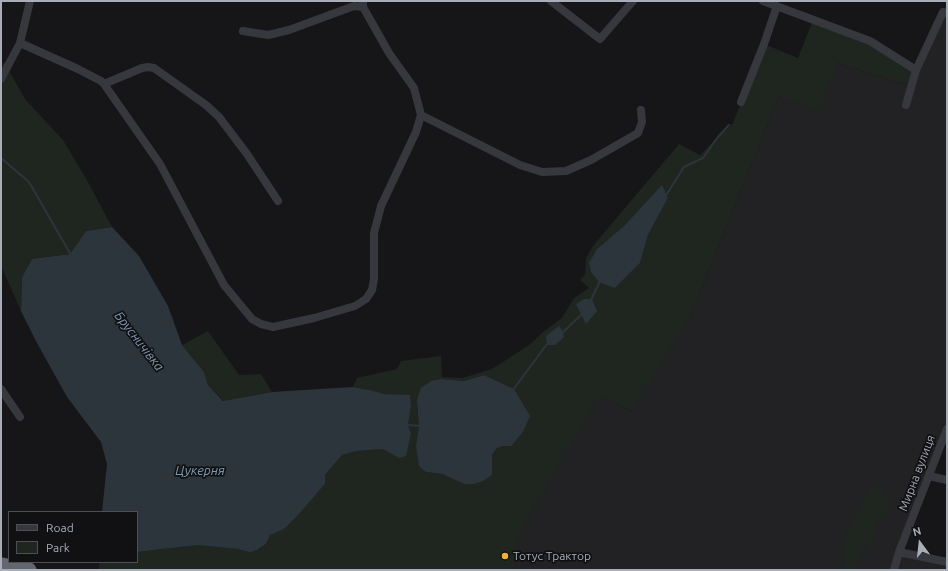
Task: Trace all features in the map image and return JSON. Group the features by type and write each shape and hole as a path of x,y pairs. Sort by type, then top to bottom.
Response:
{"highway":[{"path":"1,565 29,570"}],"street":[{"path":"1,79 20,43 30,1"},
{"path":"551,1 600,39 633,1"},
{"path":"763,1 870,41 916,70"},
{"path":"20,43 102,81 160,164 224,285 252,319 261,324 273,327 314,318 355,306 366,299 372,290 374,279 374,233 381,206 416,132 421,115 414,88 389,53 363,4 289,30 268,35 244,31"},
{"path":"741,102 777,6"},
{"path":"906,105 916,70 943,12 947,13"},
{"path":"104,84 142,68 154,68 206,105 219,117 247,154 278,201"},
{"path":"421,115 520,166 542,172 566,171 591,160 638,133 642,122 641,110"},
{"path":"1,389 20,417"},
{"name":"Мирна вулиця","path":"894,570 899,552 947,429"},
{"path":"929,476 947,480"},
{"path":"899,552 947,562"}],"shaded area":[{"path":"947,13 947,429 900,552 947,562 947,570 431,570 520,532 599,396 632,411 690,318 779,96 837,63 907,85"}],"green space":[{"path":"813,20 870,41 916,70 907,85 837,63 820,110 779,96 690,318 633,411 599,397 520,533 517,542 513,570 98,570 100,563 138,563 138,552 198,545 241,549 260,549 267,543 270,534 284,529 325,484 325,475 342,455 357,451 383,449 411,433 408,425 411,406 410,396 385,394 353,387 357,378 397,369 401,361 441,356 442,377 462,378 492,369 529,345 562,318 574,298 589,288 580,280 585,275 586,258 593,246 679,144 700,155 733,123 764,44 798,58","holes":["662,186 668,198 648,235 640,263 615,288 597,249 624,226","484,375 514,389 511,446 502,446 496,449 492,455 492,475 464,484 442,474 426,472 416,445 419,426 417,400 442,379 464,381"]},
{"path":"4,62 25,99 63,140 87,180 112,227 86,231 70,254 32,259 22,277 21,311 1,266 1,68"},
{"path":"208,331 239,375 261,374 272,392 224,401 208,385 204,372 182,345"},
{"path":"881,488 891,502 886,515 880,516 873,541 859,557 856,570 842,570 842,549 845,540 869,490"}],"water":[{"path":"662,185 668,198 648,235 640,263 615,288 599,282 591,272 589,263 597,249 624,226"},
{"name":"Цукерня","path":"112,227 139,256 168,306 182,345 204,372 208,385 223,401 272,392 353,387 385,394 410,395 411,406 408,425 411,433 406,456 399,458 383,449 357,451 342,455 325,475 325,484 297,516 284,529 270,535 266,544 257,550 250,552 238,549 198,545 138,552 138,511 102,511 107,464 101,442 67,397 21,311 22,277 32,259 70,254 86,231"},
{"path":"584,299 592,299 597,311 586,324 576,304"},
{"path":"559,326 564,337 555,345 547,345 546,336"},
{"path":"484,375 514,389 530,416 523,432 511,446 502,446 496,449 492,455 492,475 483,481 474,484 464,484 442,474 426,472 419,466 416,445 419,426 417,400 421,388 431,381 442,379 464,381"}],"waterway":[{"path":"665,197 684,167 703,158 717,138 729,125"},
{"name":"Брусничівка","path":"1,158 29,182 71,255"},
{"path":"591,300 600,281"},
{"path":"562,333 582,314"},
{"path":"513,390 547,344"},
{"path":"407,425 420,426"}],"place":[{"name":"Тотус Трактор","path":"505,556"}]}
